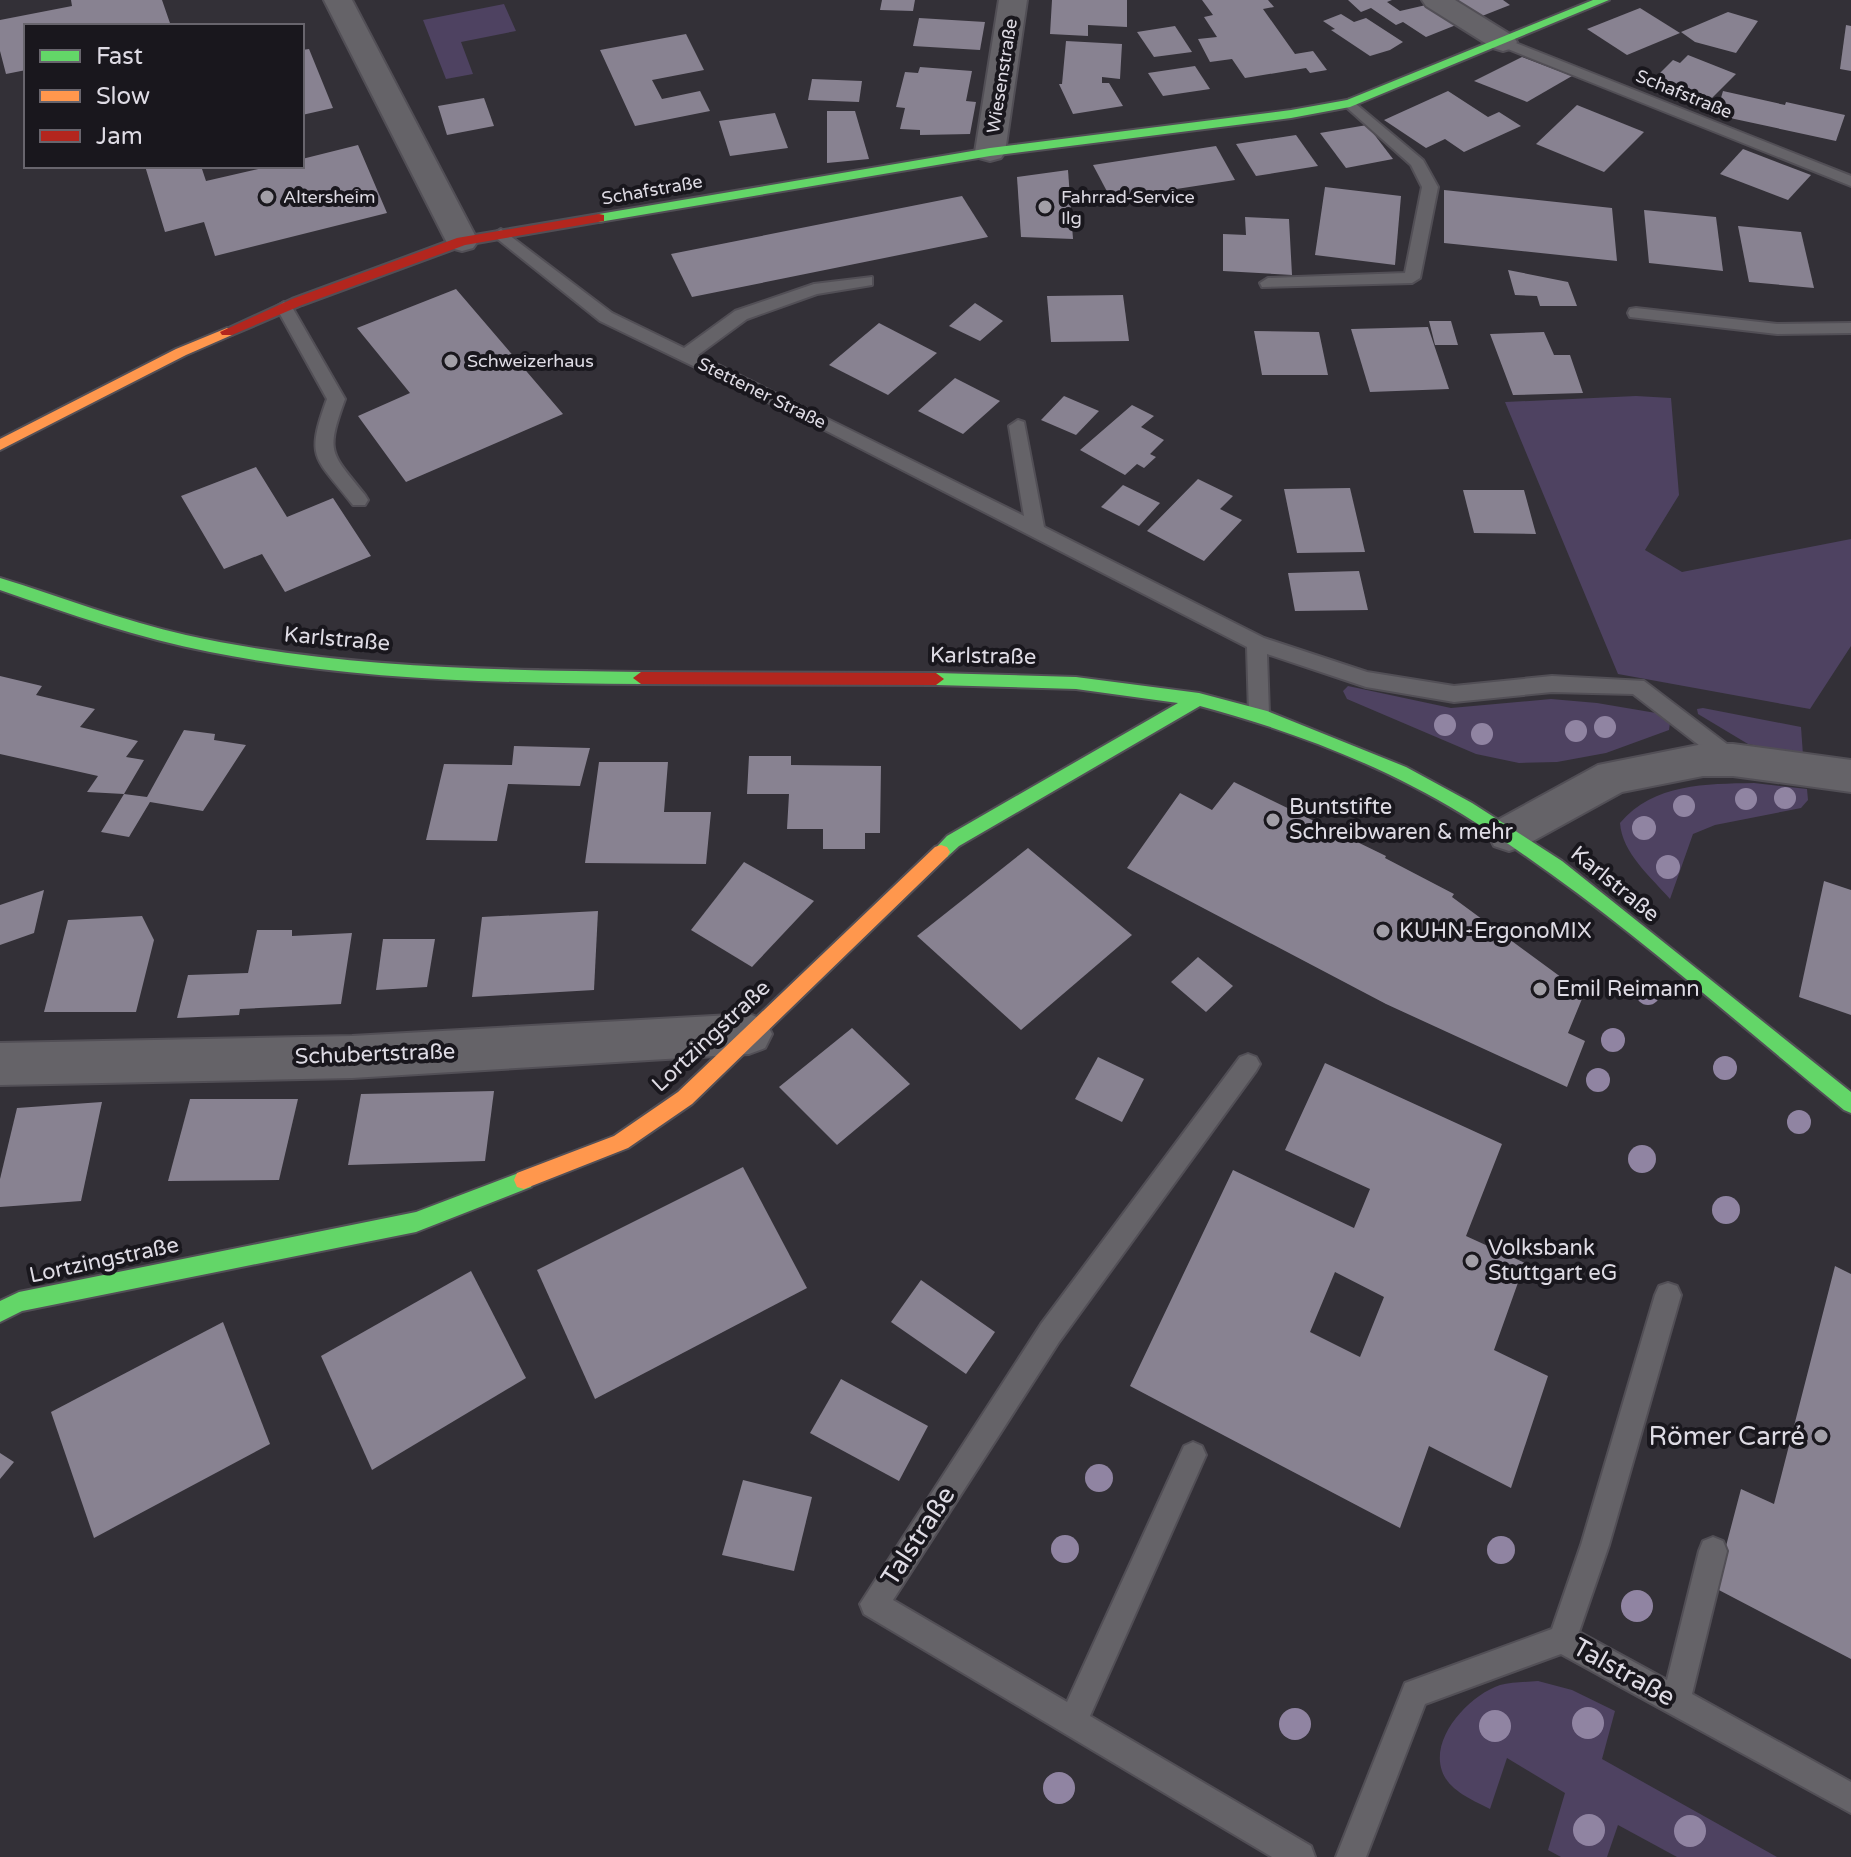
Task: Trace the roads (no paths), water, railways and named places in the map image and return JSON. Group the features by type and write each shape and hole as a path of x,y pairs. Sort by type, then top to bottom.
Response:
{"street":[{"path":"338,0 462,241"},
{"name":"Wiesenstraße","path":"990,152 1013,0"},
{"path":"1436,0 1503,42"},
{"name":"Schafstraße","path":"0,445 181,352 284,307 462,241 990,152 1291,114 1350,103 1603,0"},
{"name":"Karlstraße","path":"0,584 105,622 201,645 299,661 491,675 1040,680 1198,699 1259,714 1408,775 1509,834 1556,866 1851,1104"},
{"name":"Lortzingstraße","path":"0,1312 19,1302 416,1222 621,1142 685,1098 953,841 1198,699"},
{"path":"1509,834 1613,777 1703,760 1733,760 1851,776"},
{"name":"Schubertstraße","path":"0,1064 352,1057 749,1034"}],"lane":[{"name":"Schafstraße","path":"1503,42 1851,181"},
{"path":"1268,283 1412,278 1430,187 1418,163 1350,103"},
{"name":"Stettener Straße","path":"501,234 606,317 821,421 1257,643 1366,679 1454,694 1552,684 1637,686 1733,760"},
{"path":"685,356 741,315 814,289 866,281"},
{"path":"284,307 336,399 323,435 324,455 359,500"},
{"path":"1636,313 1777,329 1851,328"},
{"path":"1018,426 1036,533"},
{"path":"1257,643 1259,714"},
{"path":"1541,666 1552,684"},
{"name":"Talstraße","path":"1248,1064 1050,1333 874,1604 1300,1857"},
{"path":"1563,1639 1595,1545 1668,1295"},
{"path":"1073,1722 1193,1455"},
{"path":"1676,1700 1713,1551"},
{"name":"Talstraße","path":"1351,1857 1415,1693 1563,1639 1851,1798"}],"place":[{"name":"Altersheim","path":"267,197"},
{"name":"Fahrrad-Service Ilg","path":"1045,207"},
{"name":"Schweizerhaus","path":"451,361"},
{"name":"Buntstifte Schreibwaren & mehr","path":"1273,820"},
{"name":"KUHN-ErgonoMIX","path":"1383,931"},
{"name":"Emil Reimann","path":"1540,989"},
{"name":"Volksbank Stuttgart eG","path":"1472,1261"},
{"name":"Römer Carré","path":"1821,1436"}]}
